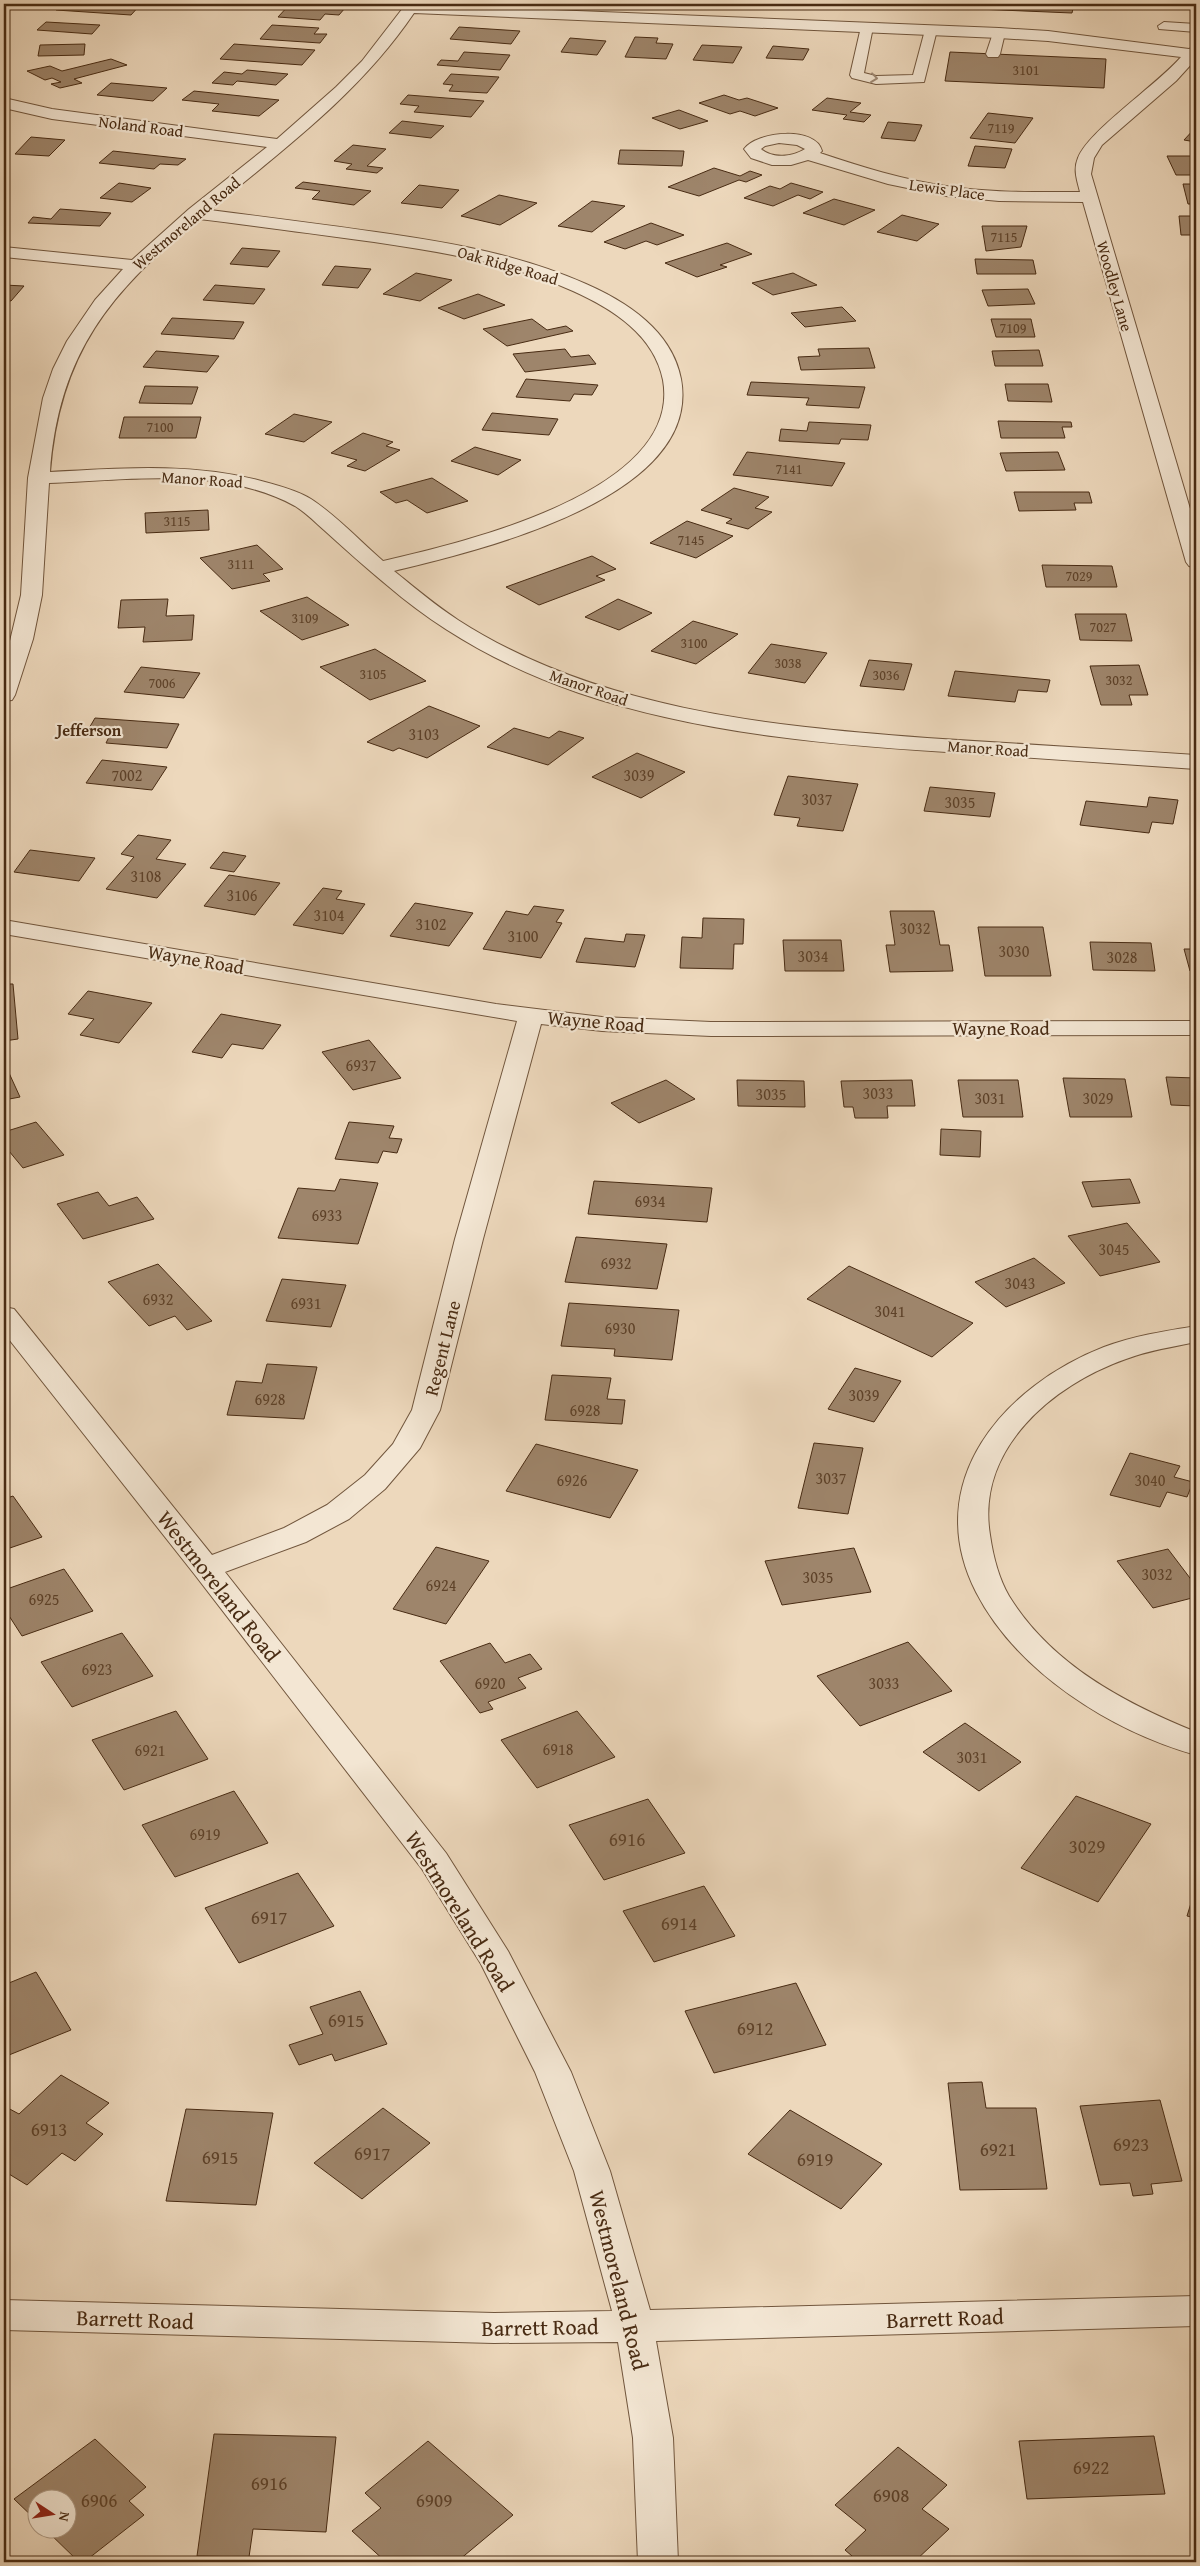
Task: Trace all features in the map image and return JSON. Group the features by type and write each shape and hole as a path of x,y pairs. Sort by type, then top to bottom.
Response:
{"street":[{"path":"411,6 999,33 1048,36 1195,52"},
{"name":"Westmoreland Road","path":"4,695 8,671 29,608 33,581 38,478 43,430 52,393 68,354 103,301 134,265 352,82 380,50 411,6"},
{"name":"Woodley Lane","path":"1195,52 1171,78 1096,142 1086,158 1083,174 1088,197 1196,562"},
{"name":"Noland Road","path":"4,102 52,114 279,144"},
{"name":"Lewis Place","path":"809,156 892,180 947,191 1016,197 1088,197"},
{"name":"Oak Ridge Road","path":"195,213 443,247 515,264 585,290 636,322 662,349 676,384 675,406 666,430 648,454 626,474 580,503 543,521 450,551 381,568"},
{"path":"4,252 134,265"},
{"name":"Manor Road","path":"38,478 190,474 256,484 284,492 304,503 430,611 472,638 521,663 572,684 631,702 700,718 800,734 1196,762"},
{"name":"Wayne Road","path":"4,927 531,1016 602,1024 711,1028 1196,1028"},
{"name":"Regent Lane","path":"206,1568 295,1535 338,1512 375,1482 405,1448 426,1410 470,1239 531,1016"},
{"name":"Westmoreland Road","path":"4,1315 206,1568 434,1861 496,1960 553,2072 592,2171 635,2326 653,2438 658,2562"},
{"path":"1196,1334 1159,1341 1115,1353 1056,1384 1024,1409 996,1440 985,1463 974,1500 976,1540 989,1586 1020,1632 1042,1655 1087,1691 1144,1724 1196,1744"},
{"name":"Barrett Road","path":"4,2315 494,2328 1196,2311"}],"lane":[{"path":"1164,26 1196,28"},
{"path":"867,27 857,75 876,80 919,79 931,30"},
{"path":"993,54 999,33"}],"building":[{"path":"62,4 141,4 131,15 56,10"},
{"path":"290,4 345,8 339,15 325,14 320,20 278,17"},
{"path":"858,4 1074,4 1072,13"},
{"path":"46,22 100,25 92,34 37,30"},
{"path":"272,25 319,28 314,34 327,34 320,43 260,39"},
{"path":"459,27 520,31 511,44 450,39"},
{"path":"635,37 658,38 656,43 673,44 666,59 625,57"},
{"path":"570,38 606,41 597,55 561,52"},
{"path":"85,44 84,55 38,56 40,45"},
{"path":"234,44 315,50 302,65 220,59"},
{"path":"702,45 742,47 733,63 693,60"},
{"path":"773,46 809,49 803,60 766,58"},
{"path":"464,52 510,55 500,70 437,65 441,60 458,61"},
{"path":"950,52 1106,59 1104,88 945,81"},
{"path":"111,59 127,65 74,79 82,83 60,88 51,84 61,82 52,78 45,80 27,71 50,66 62,71"},
{"path":"247,70 288,74 276,85 237,81 233,85 212,83 224,72 242,74"},
{"path":"451,74 499,77 487,93 449,91 453,85 443,84"},
{"path":"111,83 167,88 153,101 97,95"},
{"path":"194,91 279,100 259,116 212,111 219,104 182,100"},
{"path":"408,95 484,101 471,117 414,112 419,106 400,104"},
{"path":"724,95 739,100 747,98 778,108 755,116 740,111 730,114 699,103"},
{"path":"827,98 861,103 850,112 871,115 864,122 843,119 847,115 812,110"},
{"path":"679,110 708,121 680,129 652,118"},
{"path":"988,113 1033,118 1015,143 970,138"},
{"path":"402,121 444,126 431,138 389,133"},
{"path":"888,122 922,125 915,141 881,138"},
{"path":"1196,127 1196,142 1184,140"},
{"path":"31,137 65,140 49,156 15,154"},
{"path":"353,145 386,149 367,166 383,168 377,173 346,169 352,164 334,161"},
{"path":"975,146 1012,149 1005,168 968,166"},
{"path":"620,150 684,151 682,166 618,164"},
{"path":"113,151 186,159 178,165 160,164 154,169 99,163"},
{"path":"1167,156 1196,156 1196,175 1176,175"},
{"path":"714,168 740,176 750,171 762,175 746,182 739,180 699,196 668,187"},
{"path":"303,182 371,191 354,205 312,199 320,191 295,188"},
{"path":"119,183 151,188 132,202 100,198"},
{"path":"791,183 823,192 810,199 798,195 773,206 744,198 770,186 780,189"},
{"path":"1183,184 1196,184 1196,204 1188,204"},
{"path":"419,185 459,190 442,208 401,203"},
{"path":"499,195 537,203 500,225 461,216"},
{"path":"834,199 875,210 844,225 803,213"},
{"path":"592,201 625,206 592,232 558,226"},
{"path":"60,209 111,213 100,226 28,223 33,217 51,219"},
{"path":"902,215 939,224 917,241 877,232"},
{"path":"1179,216 1196,216 1196,235 1181,235"},
{"path":"651,223 684,235 657,245 646,241 625,249 604,242"},
{"path":"982,226 1027,226 1021,247 986,251"},
{"path":"727,243 752,254 720,265 727,267 697,277 665,263"},
{"path":"242,248 280,251 268,267 230,264"},
{"path":"975,259 1033,260 1036,274 977,274"},
{"path":"335,266 371,269 358,288 322,285"},
{"path":"416,273 452,280 420,301 383,294"},
{"path":"793,273 817,285 773,295 752,283"},
{"path":"4,285 24,286 11,301 4,300"},
{"path":"215,285 265,289 254,304 203,300"},
{"path":"1028,289 1035,304 988,306 982,290"},
{"path":"478,294 505,305 464,319 438,308"},
{"path":"842,307 856,321 805,327 791,313"},
{"path":"172,318 244,322 234,339 161,334"},
{"path":"532,319 547,330 566,326 573,331 507,346 483,329"},
{"path":"991,319 1031,319 1035,337 996,337"},
{"path":"869,348 875,368 801,370 798,357 820,356 818,349"},
{"path":"565,349 571,357 589,355 596,364 525,372 513,354"},
{"path":"1039,350 1043,366 995,366 992,351"},
{"path":"156,351 219,356 207,372 143,367"},
{"path":"526,379 598,385 592,395 574,394 570,401 516,397"},
{"path":"751,382 865,387 859,408 806,405 809,398 747,395"},
{"path":"1005,384 1048,384 1052,402 1008,401"},
{"path":"145,386 198,387 192,404 139,403"},
{"path":"492,413 558,419 549,435 482,430"},
{"path":"294,414 332,422 304,442 265,434"},
{"path":"124,417 201,417 196,438 119,438"},
{"path":"998,421 1071,422 1072,427 1062,427 1065,438 1001,438"},
{"path":"809,422 871,425 868,440 841,439 839,444 779,441 781,429 807,431"},
{"path":"363,433 393,442 386,446 400,450 365,471 347,466 357,460 331,453"},
{"path":"475,447 521,460 498,475 451,461"},
{"path":"747,452 845,463 832,486 733,475"},
{"path":"1058,452 1065,470 1006,471 1000,453"},
{"path":"432,478 468,501 427,513 407,500 396,503 380,492"},
{"path":"734,488 769,497 755,508 772,512 748,529 726,523 732,519 701,510"},
{"path":"1014,492 1089,492 1092,503 1074,503 1076,510 1019,511"},
{"path":"208,510 209,530 146,533 145,513"},
{"path":"687,521 733,536 696,558 650,543"},
{"path":"257,545 283,569 263,574 270,581 232,589 200,558"},
{"path":"592,556 616,569 596,576 605,580 539,605 506,587"},
{"path":"1042,565 1112,566 1117,587 1046,587"},
{"path":"307,597 349,625 302,640 260,611"},
{"path":"168,599 166,616 194,615 192,640 143,642 145,627 118,628 121,600"},
{"path":"618,599 652,613 619,630 585,617"},
{"path":"1075,614 1126,614 1132,641 1080,640"},
{"path":"693,621 738,634 696,664 651,651"},
{"path":"771,644 827,653 805,683 748,673"},
{"path":"375,649 426,681 370,700 320,667"},
{"path":"869,660 912,664 904,690 860,686"},
{"path":"1139,665 1148,695 1129,695 1132,705 1101,705 1090,666"},
{"path":"141,667 200,673 184,698 124,692"},
{"path":"955,671 1050,680 1047,692 1018,690 1015,702 948,696"},
{"path":"429,706 480,726 427,758 399,748 393,751 367,742"},
{"path":"95,718 179,724 167,748 106,743 112,731 88,730"},
{"path":"514,728 549,738 559,731 584,738 548,765 487,747"},
{"path":"637,753 685,772 641,798 592,777"},
{"path":"102,760 167,767 152,790 86,783"},
{"path":"788,776 858,784 843,831 797,826 800,818 774,815"},
{"path":"930,787 995,793 990,817 924,811"},
{"path":"1149,797 1178,800 1173,824 1152,822 1149,833 1080,825 1086,801 1147,807"},
{"path":"138,835 171,840 156,859 186,864 157,898 106,889 134,857 121,854"},
{"path":"30,850 95,858 79,881 14,872"},
{"path":"223,852 246,856 234,872 210,868"},
{"path":"229,875 280,883 255,915 204,906"},
{"path":"323,888 342,891 336,899 365,904 343,934 293,925"},
{"path":"415,903 473,913 449,946 390,936"},
{"path":"534,906 564,910 556,922 562,923 541,958 483,949 506,911 528,915"},
{"path":"890,911 934,911 940,945 949,945 953,971 890,972 886,945 895,945"},
{"path":"703,918 744,919 743,944 734,944 733,969 680,968 682,937 702,938"},
{"path":"978,927 1043,927 1051,976 985,976"},
{"path":"626,934 645,935 635,967 576,962 585,938 624,942"},
{"path":"783,940 841,940 844,971 785,971"},
{"path":"1090,942 1151,943 1155,971 1093,970"},
{"path":"1184,949 1196,949 1196,971 1190,971"},
{"path":"4,984 13,984 18,1039 4,1041"},
{"path":"88,991 152,1003 119,1043 80,1035 94,1019 68,1014"},
{"path":"221,1014 281,1025 263,1049 232,1044 222,1058 192,1052"},
{"path":"369,1040 401,1078 353,1090 322,1052"},
{"path":"4,1062 20,1097 4,1100"},
{"path":"1166,1077 1196,1078 1196,1106 1171,1105"},
{"path":"1063,1078 1125,1079 1132,1117 1070,1117"},
{"path":"666,1080 695,1099 639,1123 611,1103"},
{"path":"737,1080 804,1081 805,1107 738,1106"},
{"path":"912,1080 915,1106 887,1106 888,1118 855,1118 853,1107 844,1107 841,1081"},
{"path":"958,1080 1018,1080 1023,1117 963,1117"},
{"path":"36,1122 64,1155 23,1168 4,1145 4,1132"},
{"path":"349,1122 394,1126 389,1138 402,1139 397,1153 383,1151 378,1163 335,1159"},
{"path":"941,1129 981,1131 980,1157 940,1155"},
{"path":"340,1179 378,1183 358,1244 278,1238 298,1188 335,1191"},
{"path":"1130,1179 1140,1203 1092,1207 1082,1182"},
{"path":"594,1181 712,1188 707,1222 588,1214"},
{"path":"98,1192 109,1206 137,1197 154,1219 83,1239 57,1204"},
{"path":"1127,1223 1160,1262 1100,1276 1068,1236"},
{"path":"576,1237 667,1244 657,1289 565,1282"},
{"path":"1034,1258 1065,1283 1006,1307 975,1282"},
{"path":"158,1264 212,1321 187,1330 175,1316 149,1326 108,1282"},
{"path":"849,1266 973,1323 932,1357 807,1299"},
{"path":"282,1279 346,1285 331,1327 266,1321"},
{"path":"569,1303 679,1310 672,1360 614,1356 615,1349 561,1346"},
{"path":"267,1364 317,1367 304,1419 227,1415 236,1381 262,1383"},
{"path":"855,1368 901,1381 874,1422 828,1409"},
{"path":"552,1375 611,1378 607,1399 625,1400 622,1424 545,1420"},
{"path":"814,1443 863,1448 848,1514 798,1508"},
{"path":"536,1444 638,1470 610,1518 506,1491"},
{"path":"1130,1453 1180,1466 1174,1477 1193,1482 1187,1497 1167,1492 1160,1507 1110,1495"},
{"path":"13,1496 42,1537 4,1550 4,1499"},
{"path":"436,1547 489,1561 446,1624 393,1609"},
{"path":"854,1548 871,1592 782,1605 765,1561"},
{"path":"1168,1549 1196,1586 1196,1597 1153,1608 1117,1561"},
{"path":"64,1569 93,1611 22,1636 4,1608 4,1590"},
{"path":"122,1633 153,1676 72,1707 41,1662"},
{"path":"908,1642 952,1691 860,1726 817,1676"},
{"path":"490,1643 505,1663 530,1654 542,1669 518,1678 526,1688 488,1702 493,1709 480,1713 440,1661"},
{"path":"176,1711 208,1759 124,1790 92,1740"},
{"path":"577,1711 615,1757 537,1788 501,1740"},
{"path":"965,1723 1021,1762 979,1791 923,1752"},
{"path":"234,1791 268,1843 175,1877 142,1825"},
{"path":"1076,1796 1151,1824 1098,1902 1021,1868"},
{"path":"648,1799 685,1853 604,1880 569,1825"},
{"path":"298,1873 334,1926 239,1963 205,1908"},
{"path":"704,1886 735,1936 654,1962 623,1911"},
{"path":"1196,1887 1196,1918 1187,1916"},
{"path":"36,1972 71,2030 4,2057 4,1985"},
{"path":"796,1983 826,2045 714,2073 685,2011"},
{"path":"360,1991 387,2044 335,2061 332,2054 299,2065 289,2045 323,2034 310,2007"},
{"path":"61,2075 109,2103 86,2123 103,2134 75,2161 62,2153 27,2185 4,2171 4,2109 6,2107 19,2114"},
{"path":"982,2082 986,2108 1036,2108 1047,2189 960,2190 948,2083"},
{"path":"1160,2100 1182,2181 1151,2184 1153,2194 1133,2196 1130,2183 1100,2185 1080,2106"},
{"path":"383,2108 430,2143 362,2199 314,2163"},
{"path":"186,2109 273,2113 256,2205 166,2201"},
{"path":"790,2110 882,2164 841,2209 748,2154"},
{"path":"214,2434 336,2437 326,2532 253,2529 249,2557 197,2556"},
{"path":"1154,2436 1165,2494 1027,2499 1019,2441"},
{"path":"95,2439 146,2487 129,2501 144,2515 84,2562 79,2562 54,2538 78,2538 78,2488 29,2488"},
{"path":"428,2441 513,2515 459,2560 519,2559 519,2562 386,2562 352,2531 381,2508 365,2493"},
{"path":"898,2447 947,2485 922,2509 949,2529 914,2562 859,2562 845,2550 866,2530 835,2505"},
{"path":"28,2489 28,2512 14,2499"}],"district":[{"name":"Jefferson","path":"89,730"}]}
